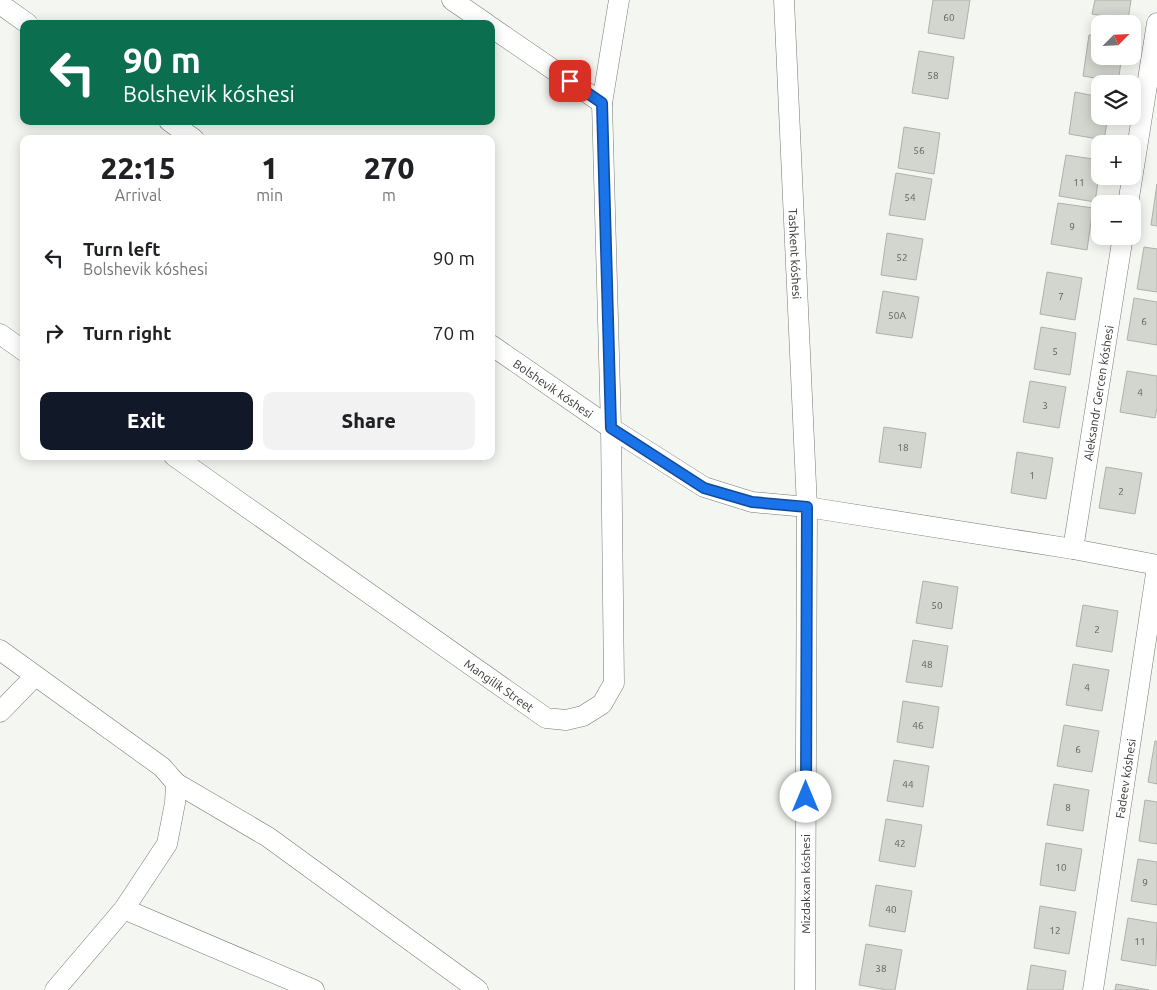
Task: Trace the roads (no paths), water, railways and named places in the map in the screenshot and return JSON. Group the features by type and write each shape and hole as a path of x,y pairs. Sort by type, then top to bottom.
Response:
{"street":[{"path":"452,0 481,20"},
{"name":"Mangilik Street","path":"180,460 546,718 566,720 584,716 602,704 614,683 611,428 602,103 619,0"},
{"name":"Tashkent kóshesi","path":"784,0 807,507"},
{"path":"0,4 22,20"},
{"path":"1129,195 1157,23"},
{"path":"495,30 602,103"},
{"path":"175,125 188,135"},
{"name":"Aleksandr Gercen kóshesi","path":"1073,550 1122,245"},
{"path":"0,334 20,348"},
{"name":"Bolshevik kóshesi","path":"495,348 611,428 704,488 752,502 807,507 1073,550 1157,566"},
{"name":"Mizdakxan kóshesi","path":"805,990 807,507"},
{"name":"Fadeev kóshesi","path":"1093,990 1157,566"},
{"path":"0,650 162,767 176,784 268,837 478,990"},
{"path":"0,712 35,676"},
{"path":"55,990 124,909 167,844 175,803 176,784"},
{"path":"124,909 314,990"}]}
